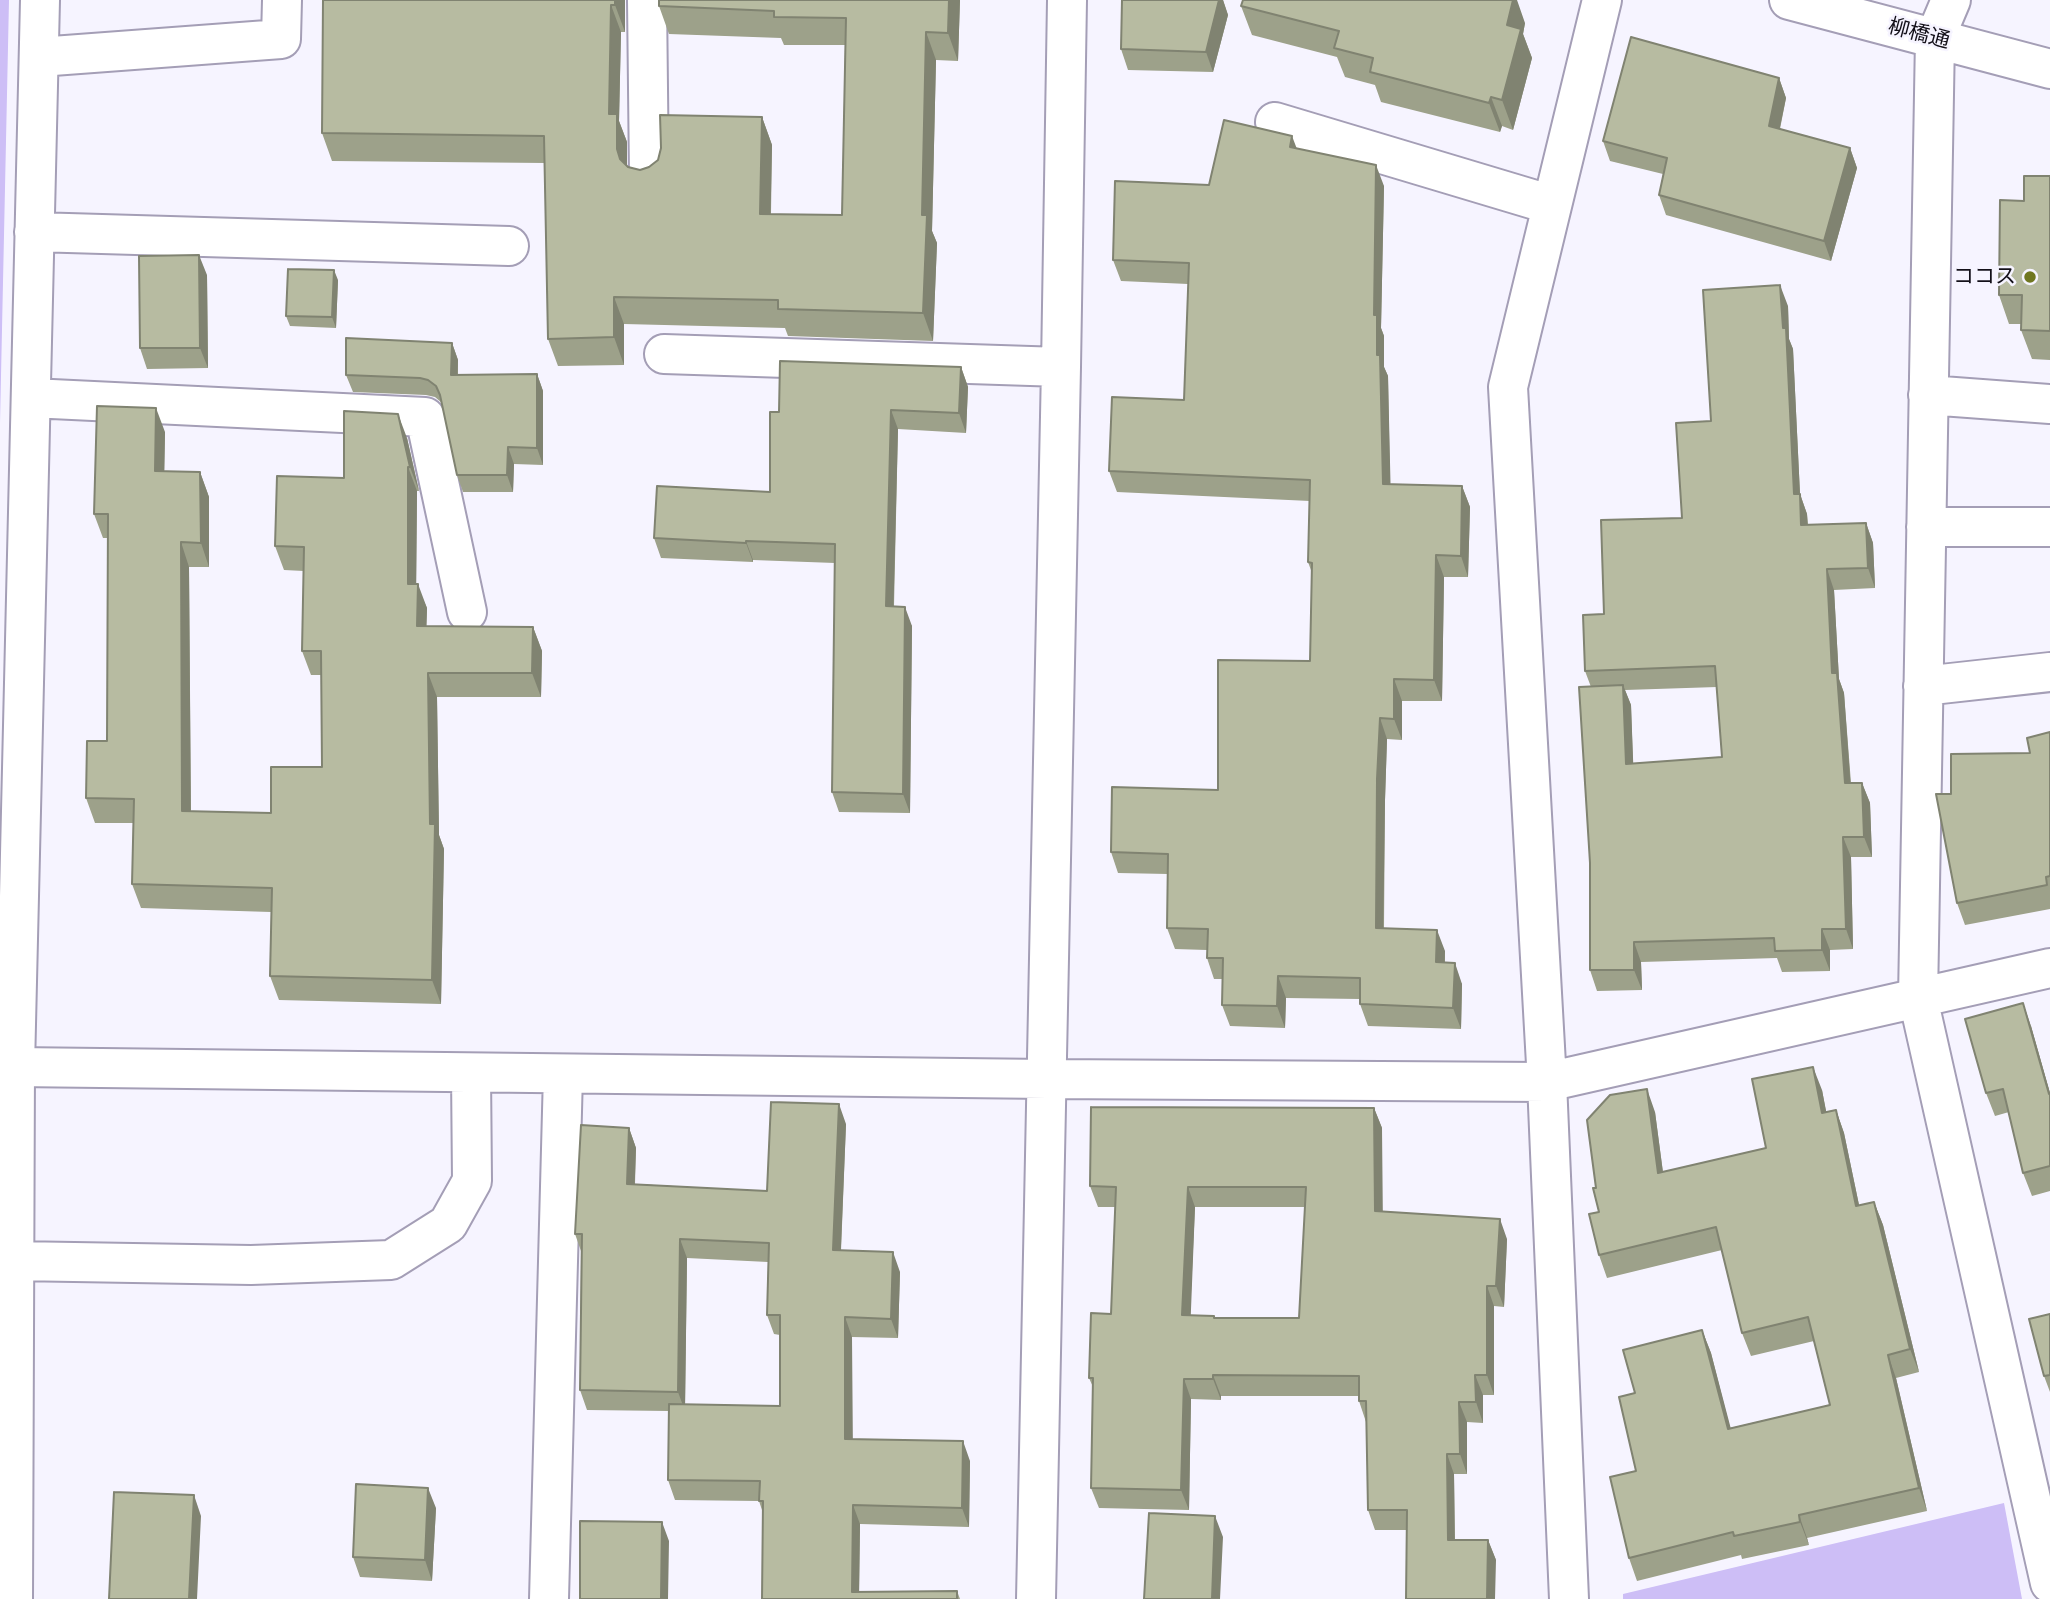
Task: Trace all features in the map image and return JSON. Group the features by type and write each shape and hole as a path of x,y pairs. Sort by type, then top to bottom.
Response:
{"street":[{"path":"13,1599 15,1067 40,0"},
{"path":"39,57 281,38 282,0"},
{"path":"647,0 649,176"},
{"path":"1036,1599 1062,367 1067,0"},
{"path":"1569,1599 1547,1082 1508,387 1602,0"},
{"name":"柳橋通","path":"1789,0 2050,69"},
{"path":"1951,0 1935,38 1918,998 2050,1583"},
{"path":"1275,122 1552,205"},
{"path":"34,232 509,246"},
{"path":"664,354 1062,367"},
{"path":"1928,395 2050,404"},
{"path":"31,398 425,417 467,612"},
{"path":"1926,527 2050,527"},
{"path":"1923,686 2050,672"},
{"path":"15,1067 1547,1082 2050,968"},
{"path":"15,1261 251,1265 391,1260 448,1224 472,1181 471,1073"},
{"path":"549,1599 563,1074"}],"shaded area":[{"path":"0,0 9,0 0,423"},
{"path":"2004,1503 2022,1599 1623,1599 1623,1594"}],"building":[{"path":"323,0 615,0 615,5 611,5 609,114 617,114 617,149 620,159 628,167 640,170 658,160 661,148 660,115 762,117 760,214 842,215 846,18 774,17 774,11 659,6 659,0 949,0 948,33 926,32 922,215 927,215 923,313 778,309 778,300 614,297 614,337 548,339 544,136 322,133"},
{"path":"1122,0 1219,0 1206,52 1121,49"},
{"path":"1243,0 1513,0 1507,25 1521,29 1502,100 1491,97 1489,103 1370,72 1373,58 1334,48 1339,31 1241,6"},
{"path":"1631,37 1779,78 1769,126 1850,148 1824,241 1659,195 1667,158 1603,141"},
{"path":"1224,120 1292,136 1290,147 1376,165 1374,315 1377,315 1377,355 1380,355 1383,484 1462,486 1461,556 1436,555 1434,680 1394,679 1394,719 1380,718 1377,779 1376,928 1437,930 1436,962 1455,963 1453,1008 1360,1004 1360,978 1278,976 1277,1006 1222,1005 1223,958 1207,958 1208,929 1167,928 1168,854 1111,852 1112,787 1218,790 1218,660 1310,661 1310,480 1109,471 1112,397 1184,400 1189,263 1113,260 1115,181 1209,185"},
{"name":"ココス","path":"2024,176 2050,176 2050,331 2021,330 2022,295 1999,295 2000,200 2024,201"},
{"path":"199,255 200,348 140,348 139,256"},
{"path":"288,269 334,270 332,317 286,316"},
{"path":"1780,285 1783,328 1786,328 1794,494 1800,494 1801,525 1866,523 1868,568 1827,569 1832,673 1837,673 1845,783 1862,783 1864,837 1843,837 1846,929 1822,929 1822,950 1775,951 1774,938 1634,942 1634,970 1590,970 1590,863 1579,687 1623,685 1626,764 1722,757 1715,666 1585,671 1583,615 1604,614 1601,520 1682,518 1676,423 1711,421 1703,290"},
{"path":"346,338 452,343 451,375 537,374 537,448 508,447 507,475 457,475 436,386 420,378 346,375"},
{"path":"780,361 961,367 959,413 891,410 886,606 905,607 903,794 832,792 835,544 654,538 657,486 770,492 770,412 779,412"},
{"path":"97,406 156,408 155,471 200,472 201,543 181,542 182,811 271,813 271,767 322,767 321,651 302,651 304,547 275,546 277,476 344,478 344,411 398,414 410,467 408,584 418,584 417,626 533,627 532,673 428,673 430,824 435,824 432,980 270,976 272,888 132,884 134,799 86,798 87,741 107,741 108,514 94,514"},
{"path":"2050,732 2050,876 2046,877 2047,885 1957,903 1936,794 1951,794 1951,754 2030,753 2027,738"},
{"path":"2023,1003 2050,1094 2050,1166 2023,1173 2003,1089 1986,1093 1965,1019"},
{"path":"1813,1067 1822,1113 1836,1110 1856,1206 1874,1202 1910,1349 1888,1355 1919,1488 1799,1515 1800,1522 1734,1536 1733,1532 1629,1558 1610,1477 1636,1471 1619,1397 1635,1393 1623,1350 1702,1330 1728,1429 1830,1405 1808,1317 1742,1333 1716,1227 1599,1255 1589,1214 1599,1212 1593,1188 1596,1188 1587,1120 1610,1095 1647,1089 1658,1173 1766,1148 1752,1079"},
{"path":"771,1102 839,1104 833,1250 893,1252 891,1319 845,1317 845,1439 963,1441 962,1508 853,1505 852,1592 957,1591 957,1599 762,1599 763,1501 759,1501 760,1481 668,1480 669,1404 780,1406 780,1315 767,1315 769,1243 680,1239 678,1392 580,1390 582,1234 575,1234 581,1125 629,1128 627,1184 767,1191"},
{"path":"1091,1107 1374,1108 1375,1211 1500,1219 1496,1286 1487,1286 1487,1375 1475,1375 1476,1402 1459,1402 1460,1454 1447,1454 1448,1540 1488,1540 1487,1599 1406,1599 1407,1510 1368,1510 1366,1401 1359,1401 1359,1376 1213,1375 1213,1379 1184,1379 1181,1490 1091,1488 1091,1313 1111,1314 1116,1187 1090,1186","holes":["1188,1187 1306,1187 1299,1318 1214,1318 1182,1315"]},
{"path":"2050,1314 2050,1375 2044,1376 2029,1319"},
{"path":"356,1484 428,1488 425,1560 353,1557"},
{"path":"114,1492 194,1495 189,1599 109,1599"},
{"path":"1149,1513 1215,1516 1212,1599 1144,1599"},
{"path":"580,1521 662,1522 661,1599 580,1599"}],"place":[{"name":"ココス","path":"2030,277"}]}
